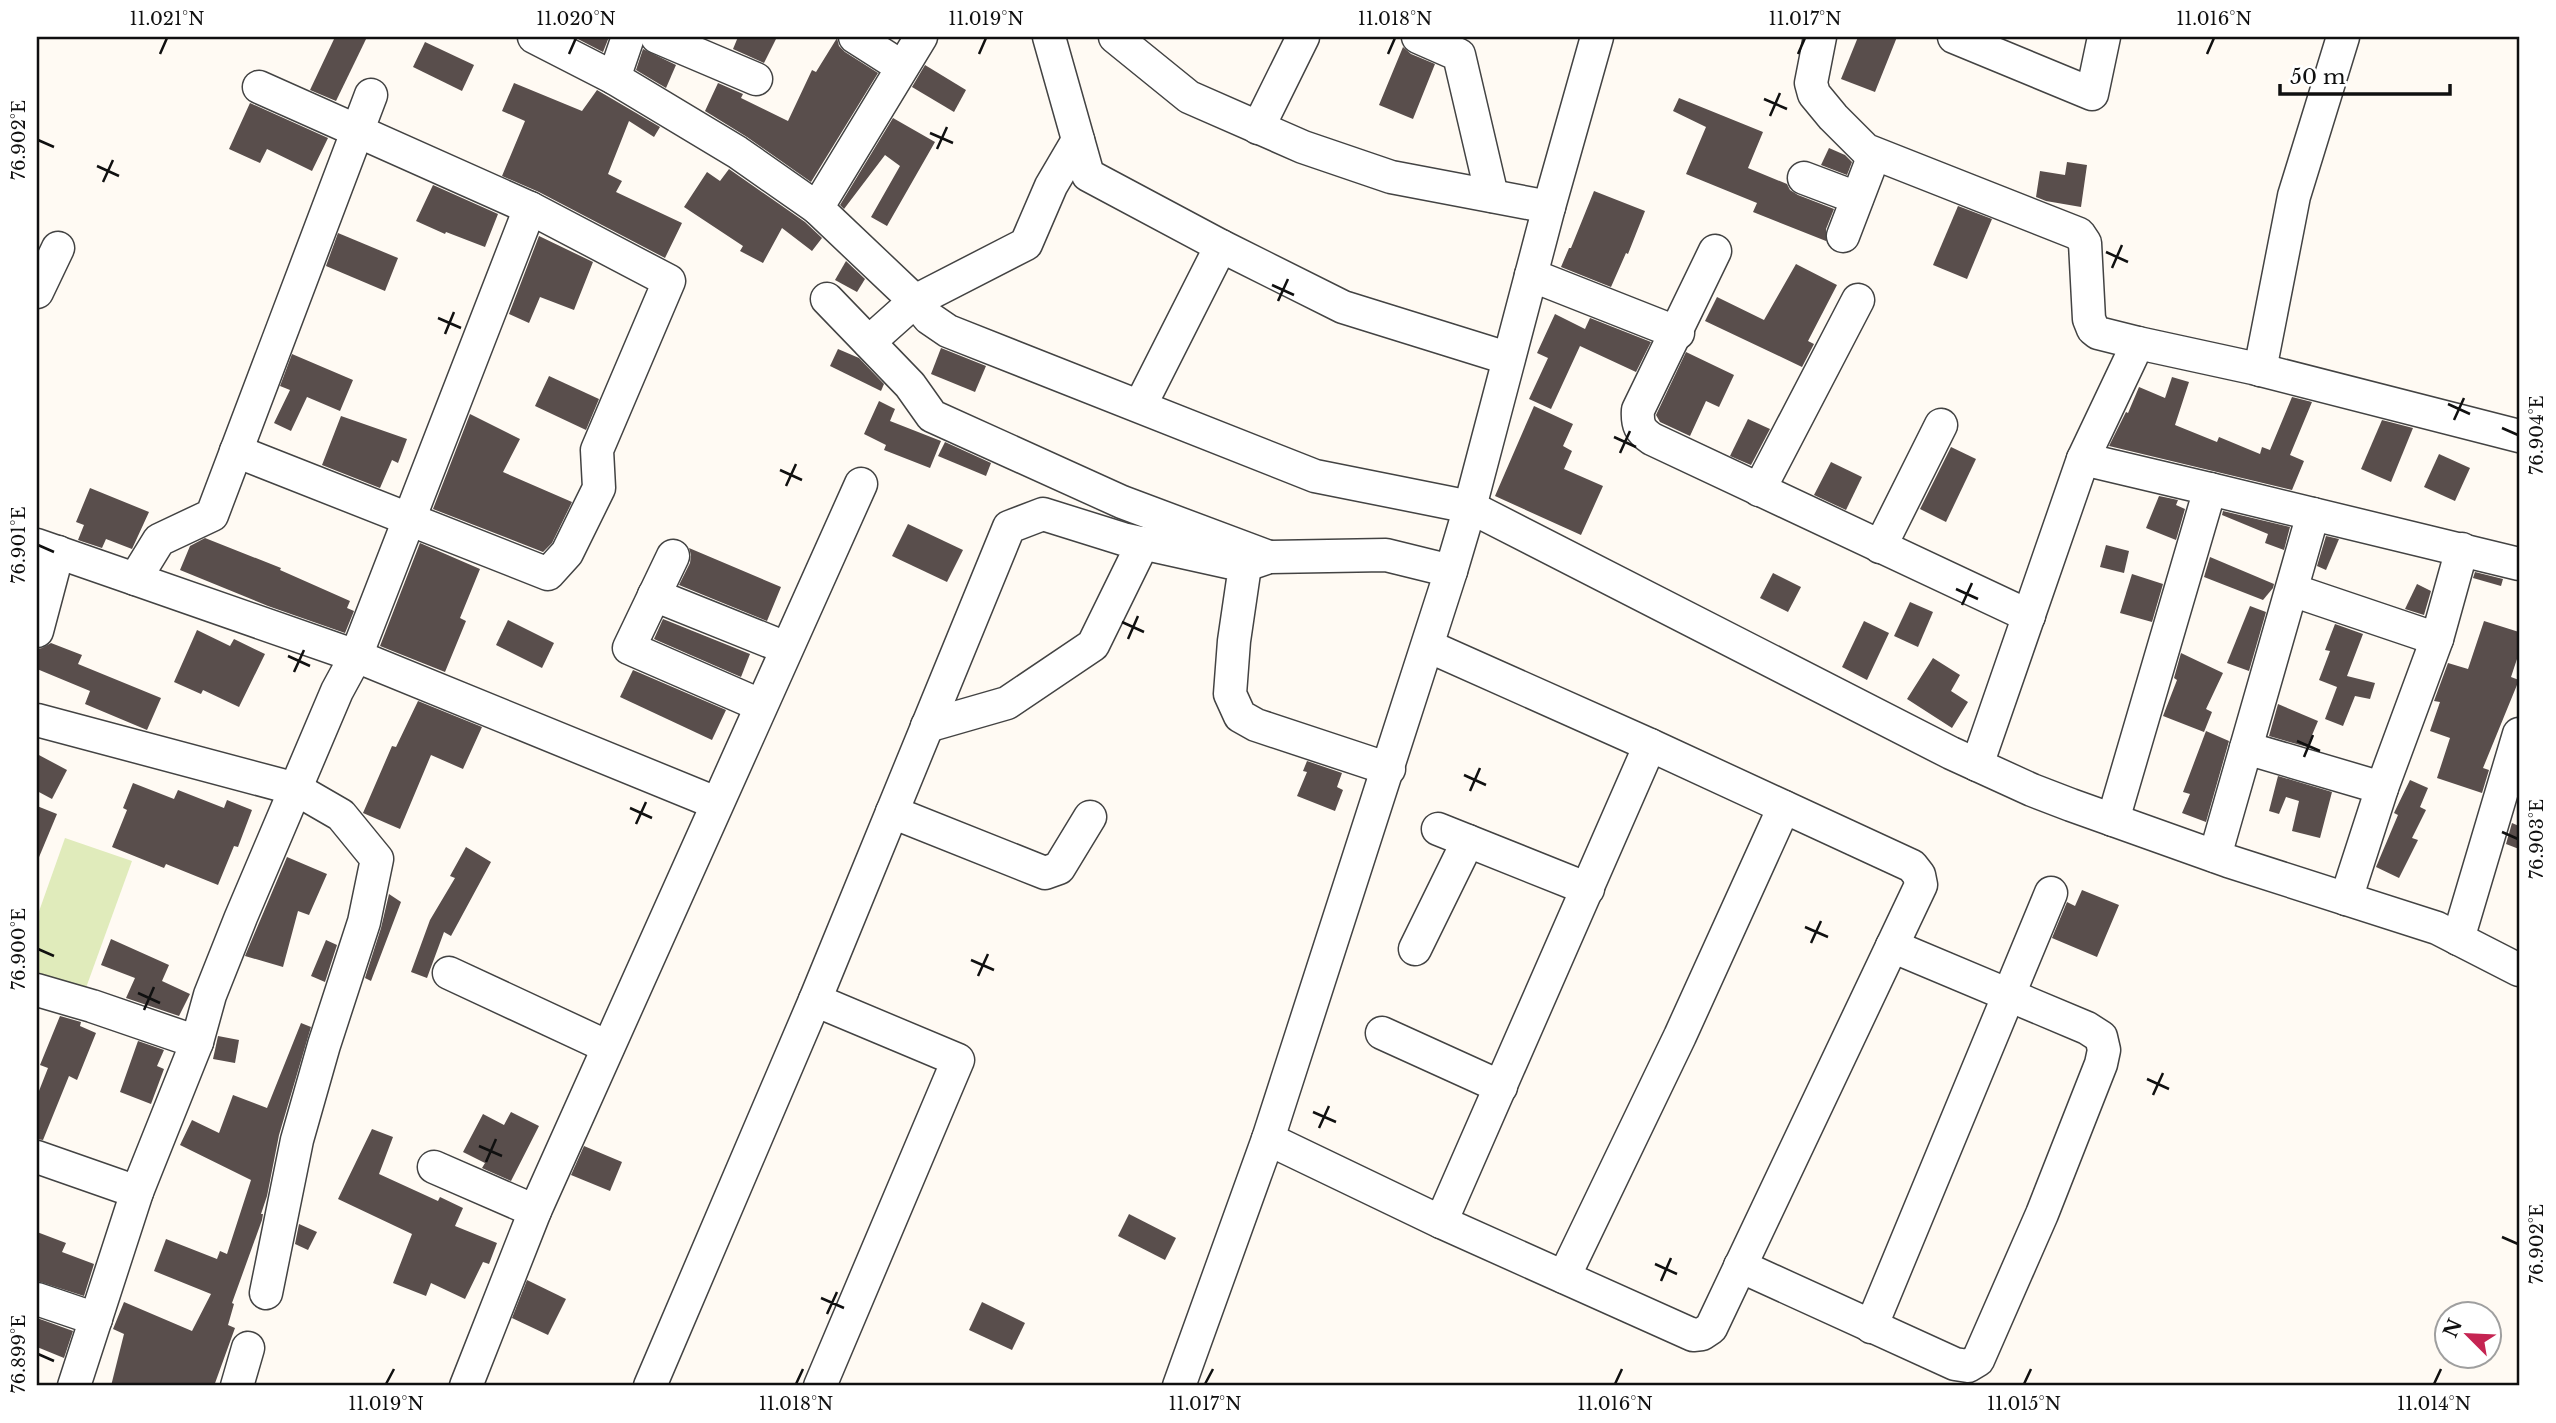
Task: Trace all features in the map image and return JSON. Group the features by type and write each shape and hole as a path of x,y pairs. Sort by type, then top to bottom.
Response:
{"street":[{"path":"534,37 614,78 737,152 817,208 915,301 929,318 948,331 1315,476 1471,507 1977,765 2032,790 2215,856 2437,928 2519,970"},
{"path":"614,78 628,37"},
{"path":"657,37 756,79"},
{"path":"855,37 902,67"},
{"path":"817,208 921,37"},
{"path":"1049,37 1088,175 1343,307 1507,358"},
{"path":"1115,37 1189,97 1303,147 1391,177 1549,207"},
{"path":"1258,128 1303,37"},
{"path":"1418,37 1459,54 1492,196"},
{"path":"1180,1386 1268,1139 1471,507 1507,358 1597,37"},
{"path":"1819,37 1811,83 1814,94 1866,150 2079,234 2085,243 2089,319 2098,333 2260,370 2519,436"},
{"path":"1954,37 2092,94 2104,37"},
{"path":"2260,370 2294,196 2343,37"},
{"path":"236,451 548,574 566,553 599,488 597,450 669,281 530,208 259,87"},
{"path":"135,579 159,540 212,514 371,95"},
{"path":"869,342 915,301 1026,244 1051,186 1078,140"},
{"path":"1843,236 1874,155"},
{"path":"1804,178 1857,198"},
{"path":"74,1386 137,1192 197,1042 210,995 225,956 337,691 356,656 530,208"},
{"path":"1140,406 1221,246"},
{"path":"37,292 58,248"},
{"path":"1716,251 1639,410 1637,420 1641,432 2029,616"},
{"path":"1531,275 1678,333"},
{"path":"827,299 910,384 933,416 1257,562"},
{"path":"1759,490 1858,300"},
{"path":"1977,765 2083,459 2138,343"},
{"path":"1880,547 1941,425"},
{"path":"2083,459 2519,564"},
{"path":"466,1386 535,1212 860,484"},
{"path":"2113,820 2210,489"},
{"path":"650,1386 815,1000 1009,527 1043,514 1143,544 1257,562 1386,555 1451,571"},
{"path":"2215,856 2313,514"},
{"path":"927,726 1007,704 1093,645 1143,544"},
{"path":"37,631 47,549 356,656 716,803"},
{"path":"2346,899 2382,788 2437,639 2462,549"},
{"path":"673,556 629,648 760,705"},
{"path":"1257,562 1234,641 1230,694 1240,716 1256,725 1389,769"},
{"path":"2292,590 2437,639"},
{"path":"654,594 786,648"},
{"path":"1268,1139 1564,1278 1693,1335 1702,1334 1711,1328 1921,885 1919,875 1912,866 1428,646"},
{"path":"37,720 296,789 341,815 377,859 364,922 324,1045 297,1140 266,1293"},
{"path":"2458,939 2519,734"},
{"path":"1441,1222 1650,745"},
{"path":"2246,748 2382,788"},
{"path":"1564,1278 1686,1023 1784,807"},
{"path":"892,812 1045,873 1059,868 1090,817"},
{"path":"1438,829 1588,889"},
{"path":"1415,949 1468,841"},
{"path":"1871,1327 2051,893"},
{"path":"1740,1266 1955,1364 1968,1366 1978,1360 2042,1214 2104,1051 2101,1037 2087,1028 1892,946"},
{"path":"449,973 608,1047"},
{"path":"37,990 197,1042"},
{"path":"815,1000 958,1060 820,1386"},
{"path":"1382,1033 1501,1087"},
{"path":"37,1157 137,1192"},
{"path":"434,1167 535,1212"},
{"path":"37,1299 96,1318"},
{"path":"237,1386 248,1348"}],"green space":[{"path":"65,838 132,861 83,996 37,982 37,917"}],"building":[{"path":"335,37 367,37 336,101 310,90"},
{"path":"574,37 609,37 603,52"},
{"path":"738,37 777,37 764,63 733,49"},
{"path":"1858,37 1897,37 1875,92 1841,79"},
{"path":"837,38 839,46 845,52 878,73 811,182 705,111 718,83 743,94 741,98 788,121 812,70 816,72"},
{"path":"425,42 474,65 462,91 413,67"},
{"path":"1403,47 1411,54 1435,64 1413,119 1379,105"},
{"path":"643,49 676,65 666,88 636,70"},
{"path":"925,65 966,90 954,112 912,87"},
{"path":"514,83 582,111 597,90 660,127 654,137 629,121 608,174 622,181 616,192 682,223 665,258 539,192 502,176 525,121 502,111"},
{"path":"1679,98 1763,132 1748,168 1787,184 1790,190 1798,195 1834,209 1826,229 1826,241 1753,212 1757,203 1686,174 1706,127 1673,111"},
{"path":"250,103 328,138 312,171 267,149 260,163 229,149"},
{"path":"893,118 935,142 887,226 871,217 900,166 885,155 844,209 840,205"},
{"path":"1829,148 1845,155 1852,162 1847,175 1821,165"},
{"path":"2067,162 2087,165 2081,207 2036,197 2040,171 2065,175"},
{"path":"729,169 805,222 822,238 812,251 782,228 763,263 740,251 743,246 684,207 707,172 720,181"},
{"path":"433,185 498,214 485,247 416,221"},
{"path":"1594,191 1645,211 1611,287 1561,267"},
{"path":"1958,206 1992,219 1967,279 1933,265"},
{"path":"338,233 398,258 385,291 326,266"},
{"path":"539,236 593,262 574,310 540,297 529,323 509,314"},
{"path":"846,261 865,279 857,292 835,280"},
{"path":"1796,264 1837,285 1808,341 1814,344 1802,367 1705,321 1717,297 1764,320"},
{"path":"1555,314 1585,329 1590,318 1651,342 1636,372 1580,346 1551,409 1529,399 1548,358 1537,353"},
{"path":"941,348 986,366 975,392 931,374"},
{"path":"838,349 859,358 884,384 881,391 830,366"},
{"path":"1686,352 1734,375 1719,407 1706,401 1690,436 1660,422 1656,415"},
{"path":"292,354 353,380 340,411 307,397 291,431 274,423 290,390 280,386"},
{"path":"549,376 599,399 586,430 535,406"},
{"path":"2172,377 2189,382 2175,425 2217,442 2219,437 2260,454 2262,447 2270,450 2292,397 2312,402 2290,455 2304,461 2292,490 2109,446 2139,387 2165,398"},
{"path":"879,401 895,409 890,421 941,441 930,468 884,450 886,445 864,434"},
{"path":"1534,406 1573,424 1563,446 1572,451 1564,469 1603,486 1581,535 1495,496"},
{"path":"470,414 520,439 503,472 572,502 552,543 543,552 433,509"},
{"path":"341,416 407,439 398,463 392,460 380,488 322,465"},
{"path":"1748,419 1770,429 1751,465 1730,456"},
{"path":"2382,420 2413,428 2391,482 2361,469"},
{"path":"945,442 991,463 986,476 938,456"},
{"path":"1951,447 1976,459 1946,522 1920,509"},
{"path":"2439,454 2470,468 2455,501 2424,487"},
{"path":"1831,462 1862,477 1846,510 1814,495"},
{"path":"90,488 149,512 132,549 106,539 102,548 78,540 84,525 76,522"},
{"path":"2159,496 2178,500 2176,505 2185,509 2176,540 2146,528"},
{"path":"2223,511 2290,527 2284,550 2265,543 2268,534 2222,515"},
{"path":"908,524 963,550 947,582 892,556"},
{"path":"2326,536 2339,539 2326,570 2317,566"},
{"path":"205,538 281,568 280,570 350,601 347,608 354,611 345,633 268,606 180,570 190,546"},
{"path":"420,543 480,569 460,618 466,621 445,672 380,646"},
{"path":"2106,545 2129,551 2124,573 2100,567"},
{"path":"689,548 781,587 767,621 679,585 690,563"},
{"path":"2210,557 2274,584 2273,588 2263,600 2204,577"},
{"path":"2475,572 2503,579 2501,586 2473,578"},
{"path":"1773,573 1801,587 1788,612 1760,598"},
{"path":"2132,574 2163,584 2152,622 2120,613"},
{"path":"2417,584 2431,591 2424,615 2405,609"},
{"path":"1910,602 1933,612 1918,647 1894,636"},
{"path":"2250,606 2266,612 2249,671 2227,663"},
{"path":"663,619 750,654 741,677 654,639"},
{"path":"508,620 554,643 542,668 496,645"},
{"path":"1864,621 1889,633 1867,680 1842,667"},
{"path":"2484,621 2519,632 2519,653 2511,677 2519,680 2483,768 2489,770 2482,793 2437,778 2450,738 2430,731 2440,702 2434,701 2448,663 2468,669"},
{"path":"2335,624 2363,634 2347,676 2375,683 2370,699 2355,696 2343,726 2325,719 2337,687 2319,680 2330,651 2325,650"},
{"path":"197,630 230,646 234,639 265,654 239,707 203,690 201,694 174,682"},
{"path":"51,643 82,655 78,664 161,698 147,730 85,704 90,691 37,669 37,649"},
{"path":"2181,653 2223,673 2206,709 2212,712 2204,732 2163,716 2177,680 2174,678"},
{"path":"1933,658 1960,675 1951,691 1968,702 1952,728 1907,699"},
{"path":"633,670 726,710 712,740 620,697"},
{"path":"418,701 482,727 463,769 431,755 400,829 363,813 392,746 396,747"},
{"path":"2278,704 2318,721 2307,747 2269,736"},
{"path":"2206,731 2229,741 2206,822 2182,813 2190,794 2183,792"},
{"path":"37,754 67,770 52,799 37,791"},
{"path":"1307,761 1342,773 1337,787 1343,790 1335,811 1297,796 1307,772 1303,771"},
{"path":"2278,776 2332,792 2320,838 2292,831 2299,801 2286,797 2279,814 2269,811"},
{"path":"2410,780 2428,788 2420,807 2426,810 2412,838 2418,840 2399,878 2376,867 2398,815 2394,813"},
{"path":"133,783 174,799 178,790 224,808 227,800 252,810 238,847 234,846 218,885 166,864 164,868 112,847 127,810 123,808"},
{"path":"37,806 57,814 37,862"},
{"path":"2512,823 2519,826 2519,849 2506,844"},
{"path":"466,847 491,862 451,936 444,932 427,978 411,972 430,920 455,878 450,876"},
{"path":"287,857 327,874 309,915 298,911 283,967 245,956"},
{"path":"2082,890 2119,905 2097,957 2052,938 2067,902 2075,906"},
{"path":"389,894 401,902 371,981 365,978"},
{"path":"111,939 169,965 162,981 190,994 179,1016 126,998 135,978 101,965"},
{"path":"326,940 337,945 325,982 311,976"},
{"path":"60,1016 81,1022 80,1026 96,1033 77,1080 69,1076 43,1140 37,1139 37,1096 48,1068 40,1065"},
{"path":"301,1023 311,1027 279,1135 261,1214 262,1220 232,1303 234,1304 228,1325 235,1328 214,1386 111,1386 124,1334 113,1329 124,1302 192,1331 211,1294 154,1271 166,1239 217,1259 220,1251 227,1254 251,1180 180,1145 192,1120 219,1133 233,1095 267,1108"},
{"path":"218,1036 239,1040 235,1063 213,1059"},
{"path":"138,1041 164,1050 157,1066 164,1069 151,1104 120,1092"},
{"path":"511,1112 539,1126 511,1181 482,1168 485,1163 463,1152 483,1114 504,1125"},
{"path":"372,1129 393,1137 379,1174 438,1201 440,1197 463,1208 455,1226 497,1243 489,1264 483,1262 465,1299 431,1283 426,1296 393,1283 412,1234 338,1199"},
{"path":"584,1146 622,1162 610,1191 571,1175"},
{"path":"1129,1214 1176,1238 1165,1260 1118,1236"},
{"path":"299,1224 317,1232 308,1250 295,1244"},
{"path":"37,1232 66,1243 62,1252 94,1264 84,1296 37,1281"},
{"path":"527,1280 566,1299 548,1335 512,1318"},
{"path":"982,1302 1025,1323 1012,1350 969,1330"},
{"path":"37,1318 73,1331 64,1358 37,1347"}]}
